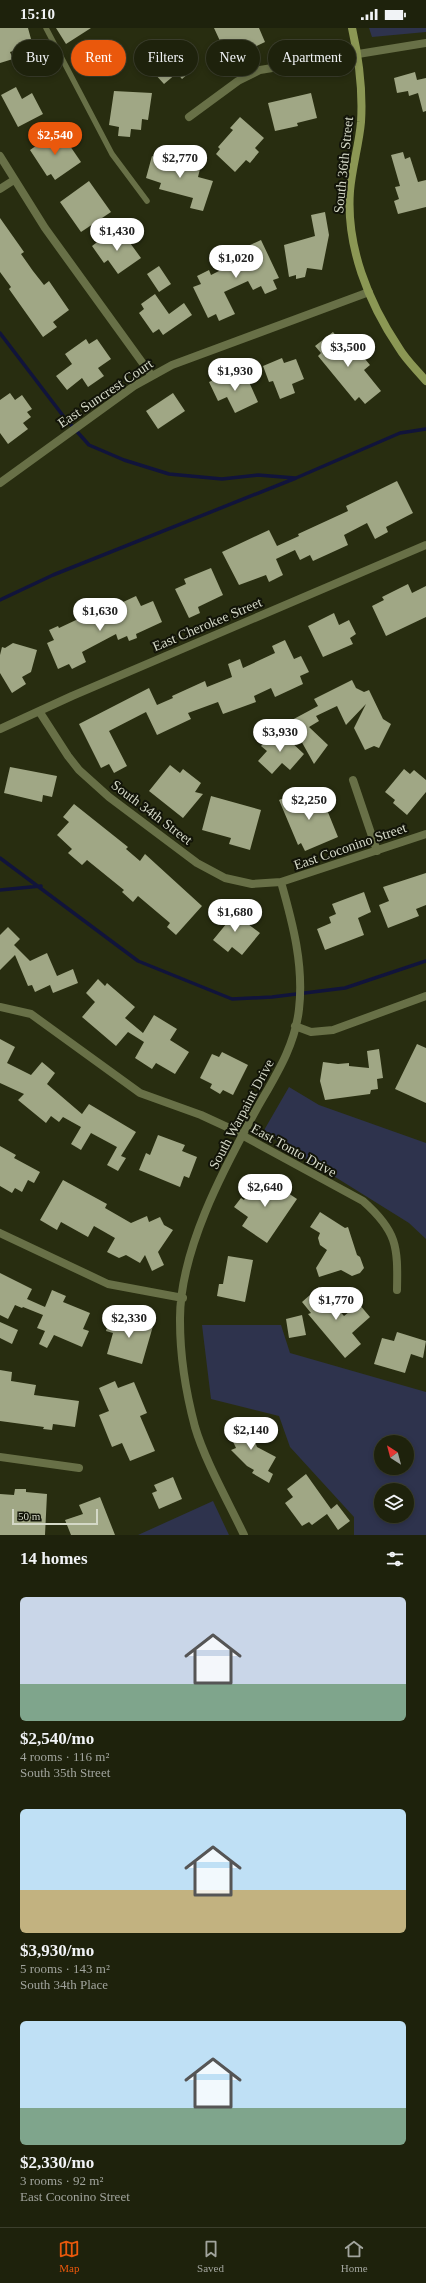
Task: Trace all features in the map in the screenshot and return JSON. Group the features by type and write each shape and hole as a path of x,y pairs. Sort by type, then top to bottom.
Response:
{"street":[{"name":"South 36th Street","path":"352,28 358,54 362,88 361,123 350,192 350,223 356,258 369,292 399,349 426,381"},
{"path":"189,117 238,81 260,70 426,43"},
{"path":"0,156 45,228 152,376"},
{"path":"0,190 14,180"},
{"name":"East Suncrest Court","path":"0,483 134,386 172,365 369,292"},
{"name":"East Cherokee Street","path":"0,729 426,545"},
{"name":"South 34th Street","path":"40,711 68,756 79,770 109,797 197,863 225,878 252,884 281,882"},
{"path":"353,780 377,851"},
{"name":"East Coconino Street","path":"281,882 426,834"},
{"name":"South Warpaint Drive","path":"244,1535 196,1429 182,1367 180,1320 196,1235 242,1136 289,1050 299,1010 300,977 297,944 281,882"},
{"path":"295,1026 311,1032 333,1030 426,996"},
{"name":"East Tonto Drive","path":"0,1006 31,1014 140,1093 201,1115 363,1201 380,1216 395,1243 397,1290"},
{"path":"0,1233 108,1284 183,1298"},
{"path":"0,1457 79,1468"}],"lane":[{"path":"46,28 112,154 147,201"}],"shaded area":[{"path":"369,28 426,28 426,32 372,37"},
{"path":"289,1087 319,1105 426,1143 426,1239 409,1223 263,1132"},
{"path":"202,1325 281,1325 290,1353 426,1392 426,1535 354,1535 354,1517 290,1447 279,1416 211,1399"},
{"path":"213,1501 229,1535 138,1535"}],"building":[{"path":"0,28 28,28 31,39 12,40 12,51 10,52 12,59 0,63"},
{"path":"56,28 91,28 71,40 66,44"},
{"path":"214,28 259,28 265,42 260,44 260,40 220,40"},
{"path":"415,72 417,80 426,78 426,111 423,112 418,93 409,96 408,91 397,93 394,78"},
{"path":"157,76 173,76 164,84"},
{"path":"16,87 22,99 32,93 43,114 18,127 1,95"},
{"path":"114,91 152,93 148,120 142,119 141,130 131,129 130,137 118,136 119,127 109,125"},
{"path":"311,93 317,118 297,123 298,126 275,131 268,103"},
{"path":"240,117 264,138 255,148 259,152 250,163 246,160 235,172 216,154 220,149 218,147 233,130 230,128"},
{"path":"59,130 81,162 55,180 51,174 47,176 30,150"},
{"path":"403,152 405,159 410,157 418,182 426,180 426,207 398,214 394,201 399,199 395,187 400,186 391,155"},
{"path":"169,154 191,160 189,166 200,169 198,177 213,181 203,211 190,208 193,198 159,189 161,183 146,178 152,156 167,161"},
{"path":"89,181 111,212 81,232 60,202"},
{"path":"325,212 329,235 322,270 307,268 305,277 296,279 296,275 289,277 284,245 315,236 311,215"},
{"path":"0,218 24,252 21,254 33,271 44,285 49,281 69,310 53,322 57,327 43,337 9,289 11,287 0,272"},
{"path":"117,233 121,239 125,236 141,258 118,274 108,260 104,263 92,246 104,237 107,240"},
{"path":"261,240 279,278 273,280 277,289 265,294 261,286 253,290 248,281 224,292 235,314 219,321 216,314 208,318 193,287 201,284 197,276 209,270 211,275 229,266 223,253 236,248 237,251"},
{"path":"159,266 171,284 159,292 147,274"},
{"path":"155,294 169,314 184,303 192,315 163,335 159,329 153,333 139,313 144,309 141,304"},
{"path":"333,332 349,352 355,347 370,365 364,370 381,391 365,404 359,397 355,401 318,356 321,353 315,346"},
{"path":"86,339 89,344 97,339 111,359 98,368 104,376 88,387 82,378 67,390 56,376 72,364 65,354"},
{"path":"282,358 284,363 296,359 304,379 292,384 295,393 280,399 273,381 269,382 263,366"},
{"path":"245,373 258,402 235,413 227,397 218,401 209,382 224,375 227,381"},
{"path":"10,393 15,400 22,395 32,409 27,412 31,417 23,423 28,429 8,444 0,433 0,400"},
{"path":"173,393 185,411 158,429 146,411"},
{"path":"397,481 413,513 386,527 388,532 375,539 367,523 344,535 348,545 313,561 310,555 300,560 295,550 276,559 283,575 269,582 266,575 239,585 222,552 269,530 277,546 299,536 298,534 348,511 346,506"},
{"path":"211,568 223,595 198,607 200,613 189,618 175,589 186,584 184,579"},
{"path":"408,584 412,593 426,586 426,617 386,636 372,606 384,600 382,597"},
{"path":"136,596 141,606 153,601 162,622 136,634 137,638 129,641 127,636 118,640 116,634 82,652 86,662 72,669 69,664 58,669 47,643 54,640 49,630 58,626 59,628 91,613 96,624 125,611 121,603"},
{"path":"334,613 339,625 349,620 356,634 350,638 353,644 323,657 308,626"},
{"path":"285,640 294,659 301,656 309,672 300,676 303,684 275,697 271,688 254,696 256,702 223,714 218,702 188,713 191,719 157,735 146,712 109,731 127,766 114,773 109,764 101,768 79,724 149,688 157,705 173,698 172,696 205,681 207,687 232,677 228,664 240,659 243,668 275,653 272,646"},
{"path":"13,643 37,650 31,672 22,677 26,684 12,693 0,673 0,655 2,647 5,648"},
{"path":"352,680 356,688 364,692 369,690 383,719 391,724 379,748 374,746 365,750 354,728 366,704 346,725 337,706 316,716 319,721 309,727 328,745 314,764 290,721 318,706 314,699"},
{"path":"277,729 304,754 290,770 282,763 272,774 258,761 267,751 261,746"},
{"path":"170,765 180,773 183,769 201,783 195,792 203,794 183,818 149,791"},
{"path":"10,767 57,776 52,797 43,795 42,802 4,793"},
{"path":"404,769 410,774 414,770 426,780 426,792 407,815 393,803 395,800 385,792"},
{"path":"298,792 303,803 321,795 338,837 305,851 301,843 298,845 279,800"},
{"path":"211,796 261,810 250,850 229,844 231,838 202,830"},
{"path":"74,804 128,847 126,849 140,861 145,854 202,906 176,935 167,927 170,923 138,896 133,902 122,892 124,890 87,860 82,865 68,853 72,849 57,835 69,822 63,817"},
{"path":"426,873 426,905 416,909 419,916 388,928 379,905 389,901 383,887"},
{"path":"364,892 371,912 358,918 364,935 325,950 317,929 331,923 329,917 336,914 332,904"},
{"path":"225,907 260,933 242,955 232,947 228,952 213,940 227,923 218,916"},
{"path":"8,927 20,939 14,945 30,961 47,953 57,976 73,969 78,983 53,993 50,985 35,992 32,985 28,986 15,955 0,970 0,935"},
{"path":"98,979 105,986 107,983 135,1007 125,1018 143,1033 154,1015 177,1029 170,1040 189,1052 175,1074 156,1063 152,1069 135,1058 144,1042 128,1032 116,1046 82,1017 95,1002 86,993"},
{"path":"0,1039 15,1047 7,1063 31,1075 42,1062 55,1073 47,1084 82,1114 89,1104 136,1132 121,1156 126,1158 118,1171 107,1165 117,1147 91,1133 81,1150 71,1144 81,1127 63,1117 59,1122 51,1116 46,1123 18,1100 24,1094 0,1083"},
{"path":"417,1044 426,1048 426,1103 395,1089"},
{"path":"379,1049 383,1078 377,1079 378,1089 371,1090 370,1094 325,1100 320,1081 323,1062 338,1064 349,1063 349,1066 369,1068 367,1051"},
{"path":"222,1052 248,1065 233,1095 223,1090 220,1094 210,1088 212,1084 200,1078 212,1054 219,1057"},
{"path":"158,1135 185,1145 182,1151 197,1157 189,1178 184,1176 180,1187 139,1170 146,1153 150,1155"},
{"path":"0,1146 16,1155 14,1158 40,1172 34,1183 28,1180 22,1192 15,1188 12,1193 0,1186"},
{"path":"261,1175 297,1199 267,1243 242,1226 248,1217 234,1207 241,1198 244,1200"},
{"path":"63,1180 107,1204 105,1208 131,1223 147,1216 149,1222 160,1217 164,1225 173,1230 158,1252 164,1265 152,1271 145,1255 140,1263 126,1255 119,1258 107,1252 115,1238 94,1226 88,1237 61,1222 57,1230 40,1220"},
{"path":"320,1212 345,1228 348,1227 357,1255 360,1257 364,1268 360,1273 352,1276 341,1270 319,1277 316,1268 327,1250 320,1245 318,1238 320,1233 310,1227"},
{"path":"228,1256 253,1260 245,1302 217,1296 219,1284 223,1284"},
{"path":"0,1273 32,1289 27,1299 45,1307 52,1290 66,1296 63,1302 90,1313 83,1329 89,1331 82,1347 54,1335 47,1348 39,1344 45,1331 37,1328 43,1315 23,1307 22,1308 15,1305 8,1319 0,1315"},
{"path":"319,1287 344,1316 359,1304 370,1317 352,1333 361,1344 345,1358 308,1314 311,1313 302,1302"},
{"path":"111,1315 153,1326 142,1364 107,1354 113,1333 106,1331"},
{"path":"302,1315 306,1335 289,1338 286,1319"},
{"path":"0,1322 18,1330 12,1344 0,1338"},
{"path":"397,1332 426,1341 423,1358 411,1354 405,1373 374,1364 382,1338 394,1341"},
{"path":"0,1370 12,1372 11,1381 36,1385 34,1395 79,1401 75,1427 53,1424 52,1430 43,1429 44,1427 0,1421"},
{"path":"115,1381 118,1388 134,1382 147,1413 140,1416 155,1451 130,1461 122,1443 112,1447 99,1415 109,1411 99,1388"},
{"path":"241,1418 245,1425 248,1424 257,1447 276,1457 268,1471 273,1474 269,1483 252,1473 254,1470 247,1466 231,1450 236,1448 228,1431 235,1428 232,1422"},
{"path":"306,1474 331,1509 337,1504 350,1521 338,1530 327,1514 312,1525 309,1522 302,1526 285,1503 293,1497 287,1489"},
{"path":"173,1477 182,1499 159,1509 152,1493 157,1491 154,1485"},
{"path":"15,1489 26,1489 26,1492 47,1494 45,1535 0,1535 0,1494 14,1495"},
{"path":"100,1497 115,1535 71,1535 65,1520 83,1514 79,1505"}],"waterway":[{"path":"0,333 64,417 89,445 124,460 169,474 222,479 258,475 295,478"},
{"path":"0,600 53,575 296,478 400,433 426,429"},
{"path":"0,858 138,961 232,999 272,997 345,988 426,961"},
{"path":"0,890 41,886"}]}
